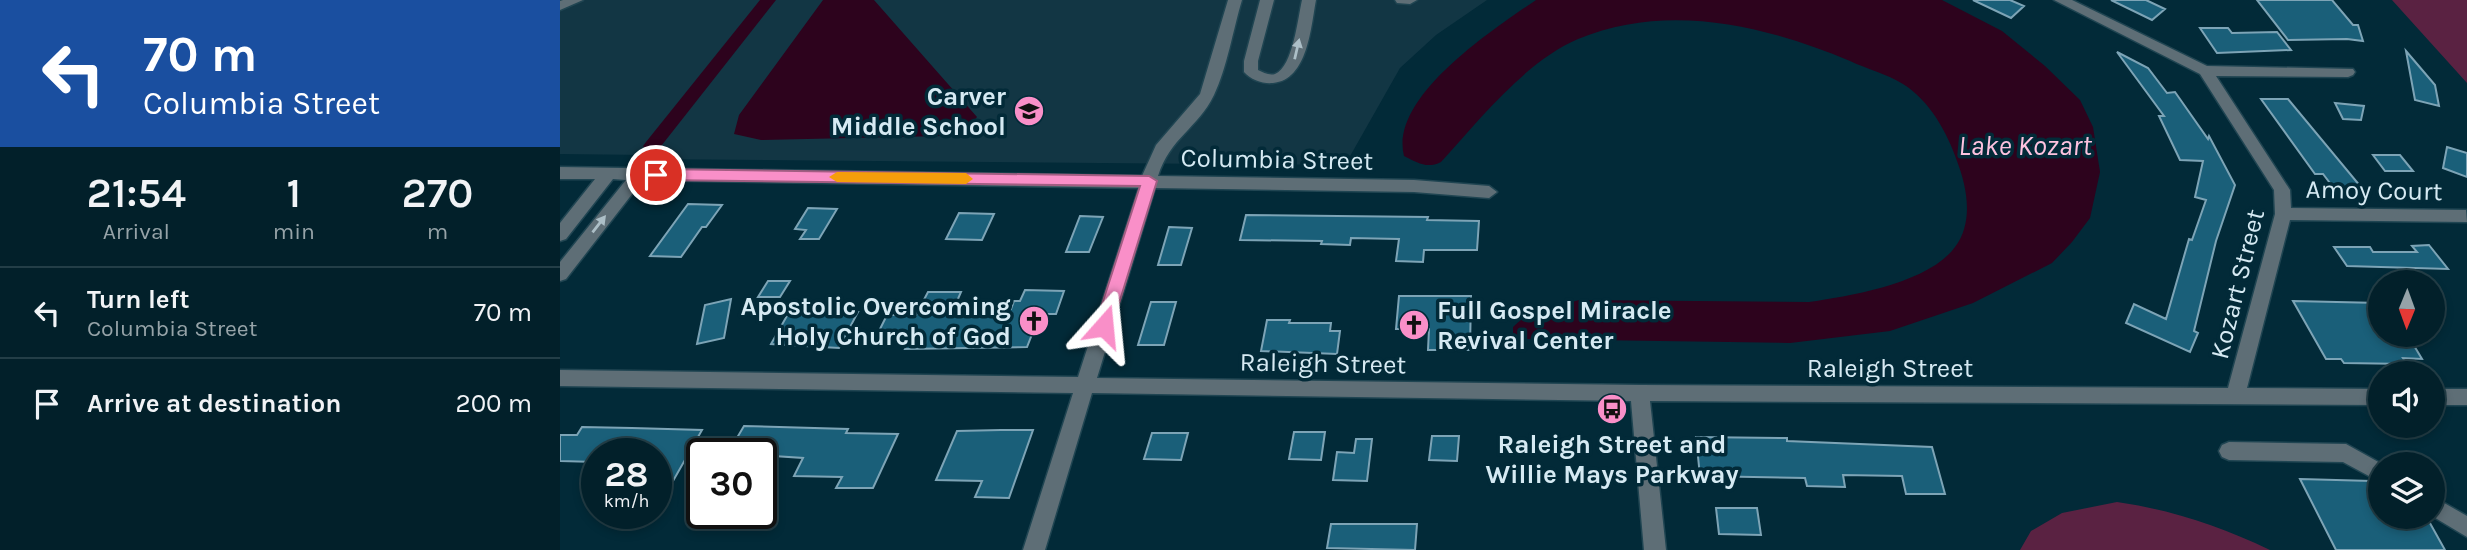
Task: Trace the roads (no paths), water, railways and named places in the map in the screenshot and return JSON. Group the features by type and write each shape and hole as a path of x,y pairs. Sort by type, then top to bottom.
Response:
{"street":[{"path":"560,6 576,0"},
{"path":"1034,550 1149,181 1162,146 1191,117 1206,94 1236,0"},
{"path":"1267,0 1251,61 1251,72 1265,78 1284,75 1293,67 1309,0"},
{"path":"1402,0 1410,0"},
{"path":"2061,0 2082,4 2205,71 2348,72"},
{"name":"Kozart Street","path":"2205,71 2282,190 2283,214 2235,396"},
{"name":"Columbia Street","path":"560,173 1414,186 1489,192"},
{"path":"560,235 608,174"},
{"path":"560,274 639,174"},
{"name":"Amoy Court","path":"2283,214 2466,216"},
{"name":"Raleigh Street","path":"560,378 1640,393 2368,397"},
{"path":"1640,393 1655,550"},
{"path":"2445,397 2467,397"},
{"path":"2229,451 2346,453 2368,466"},
{"path":"2445,513 2467,527"}],"water":[{"path":"823,0 874,0 977,117 967,129 942,136 761,140 734,134 739,115"},
{"name":"Lake Kozart","path":"1536,0 1942,0 2002,31 2045,66 2080,100 2093,127 2100,172 2090,218 2052,263 1973,303 1890,331 1790,343 1520,339 1513,334 1513,327 1526,315 1579,300 1809,302 1888,286 1927,270 1943,259 1961,237 1967,216 1964,182 1953,150 1943,128 1913,91 1890,77 1817,48 1750,28 1715,23 1680,20 1646,22 1612,28 1578,39 1540,62 1504,93 1441,162 1427,165 1404,156 1404,134 1412,111 1428,88 1472,47"}],"waterway":[{"path":"652,146 768,0"}],"place":[{"name":"Carver Middle School","path":"1029,111"},
{"name":"Apostolic Overcoming Holy Church of God","path":"1034,321"},
{"name":"Full Gospel Miracle Revival Center","path":"1414,325"},
{"name":"Raleigh Street and Willie Mays Parkway","path":"1612,409"}]}
